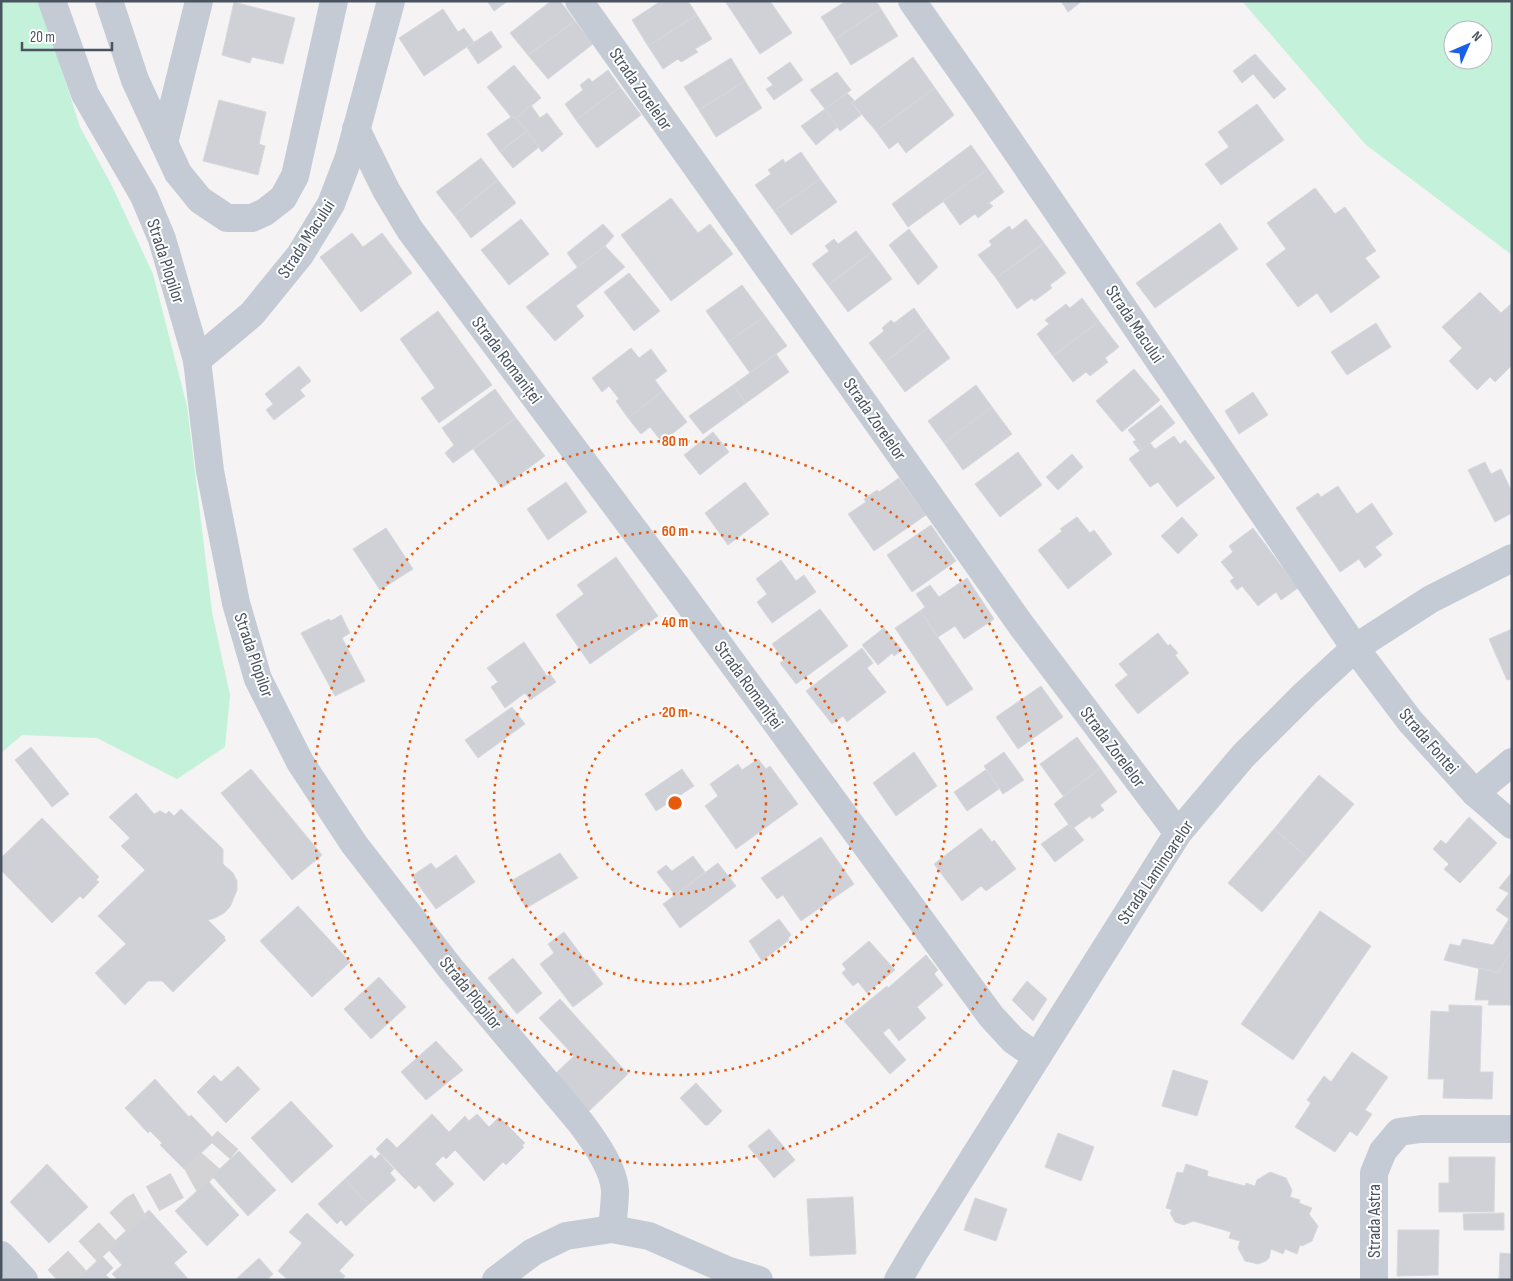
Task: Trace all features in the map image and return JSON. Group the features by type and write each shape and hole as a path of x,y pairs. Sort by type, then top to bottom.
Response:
{"street":[{"name":"Strada Plopilor","path":"52,1 85,94 144,196 162,239 197,360 210,471 236,603 258,679 300,762 354,844 451,970 596,1143 615,1188 612,1230"},
{"path":"108,1 135,80 178,173 200,200 227,218 252,218 265,212 283,198 295,176 334,1"},
{"path":"164,143 199,1"},
{"name":"Strada Macului","path":"197,360 252,314 300,254 331,204 349,157 391,1"},
{"name":"Strada Zorelelor","path":"579,1 1021,625 1178,833"},
{"name":"Strada Macului","path":"912,1 992,114 1355,648"},
{"name":"Strada Romaniței","path":"356,129 386,190 422,246 676,586 991,1016 1013,1040 1036,1057"},
{"name":"Strada Laminoarelor","path":"898,1280 1178,833 1243,756 1304,694 1355,648 1431,599 1512,558"},
{"name":"Strada Fontei","path":"1355,648 1410,721 1475,793 1512,825"},
{"path":"1475,793 1512,762"},
{"name":"Strada Astra","path":"1374,1280 1374,1173 1383,1151 1399,1132 1421,1129 1512,1129"},
{"path":"496,1280 533,1252 566,1236 612,1230 649,1236 729,1271 758,1280"},
{"path":"1,1255 24,1280"}],"green space":[{"path":"1,1 40,1 80,127 112,186 153,274 187,406 212,612 230,695 225,747 177,779 97,738 22,735 1,753"},
{"path":"1242,1 1512,1 1512,255 1366,145"}],"building":[{"path":"487,1 508,1 494,11"},
{"path":"551,1 560,1 575,21 528,55 510,33"},
{"path":"661,1 688,1 697,15 648,46 632,20"},
{"path":"725,1 770,1 792,33 760,54"},
{"path":"846,1 876,1 881,9 835,39 821,17"},
{"path":"1061,1 1082,1 1068,12"},
{"path":"234,2 295,18 283,64 252,57 250,63 222,55"},
{"path":"443,9 458,32 464,28 474,42 424,76 399,38"},
{"path":"881,9 898,36 851,65 835,39"},
{"path":"697,15 712,39 695,49 698,52 681,62 678,59 663,69 648,46"},
{"path":"575,21 593,44 548,79 528,55"},
{"path":"491,31 502,47 478,64 467,47"},
{"path":"1255,54 1286,89 1274,99 1253,74 1242,83 1233,71"},
{"path":"913,57 935,88 876,131 852,103"},
{"path":"731,58 745,81 699,110 684,87"},
{"path":"790,62 803,80 774,100 766,89 773,85 767,78"},
{"path":"514,65 541,98 516,118 511,117 487,87"},
{"path":"608,70 620,87 576,120 565,104 583,90 580,85 589,78 592,82"},
{"path":"837,72 851,90 825,109 810,90"},
{"path":"745,81 762,108 716,137 699,110"},
{"path":"620,87 641,115 597,148 576,120"},
{"path":"935,88 954,115 906,153 898,142 889,149 876,131"},
{"path":"847,93 854,100 852,103 861,115 840,131 825,109"},
{"path":"219,100 266,112 259,144 265,146 258,175 203,161"},
{"path":"1257,104 1284,140 1221,185 1205,164 1229,147 1218,132"},
{"path":"531,105 540,118 547,113 563,134 542,152 516,118"},
{"path":"825,109 838,127 816,145 801,126"},
{"path":"511,117 516,118 527,131 500,152 487,134"},
{"path":"527,131 539,147 513,168 500,152"},
{"path":"971,145 988,169 908,227 892,204"},
{"path":"801,152 820,179 774,211 755,185 771,174 768,170 783,159 785,163"},
{"path":"481,158 498,180 454,215 436,192"},
{"path":"988,169 1004,192 989,203 993,206 978,218 975,214 960,225 943,201"},
{"path":"820,179 837,202 791,235 774,211"},
{"path":"498,180 516,203 471,238 454,215"},
{"path":"1315,188 1335,214 1345,207 1376,251 1365,258 1380,277 1331,313 1317,293 1298,307 1266,264 1286,249 1267,223"},
{"path":"671,198 698,233 710,224 733,254 671,301 621,235"},
{"path":"521,219 549,254 509,285 481,250"},
{"path":"1026,219 1044,243 996,278 978,255 992,245 989,241 1009,226 1012,230"},
{"path":"1220,223 1238,249 1155,308 1136,283"},
{"path":"603,224 614,236 578,268 567,253"},
{"path":"909,229 938,267 918,285 889,245"},
{"path":"856,231 872,252 828,285 812,264 829,251 825,246 834,239 838,244"},
{"path":"352,233 363,247 382,233 412,273 361,312 320,257"},
{"path":"1044,243 1066,273 1050,285 1052,288 1034,301 1032,298 1017,309 996,278"},
{"path":"605,246 625,267 576,306 584,316 555,341 526,307"},
{"path":"872,252 892,279 848,312 828,285"},
{"path":"629,273 660,311 634,331 604,292"},
{"path":"742,285 765,316 728,342 706,311"},
{"path":"1480,292 1501,313 1512,303 1512,365 1495,382 1490,377 1477,390 1449,361 1462,348 1442,327"},
{"path":"1082,298 1099,321 1053,356 1037,334 1049,324 1045,320 1066,304 1070,308"},
{"path":"914,308 928,328 884,363 869,343 884,331 882,328 891,320 894,323"},
{"path":"438,311 492,385 439,423 421,398 435,388 400,339"},
{"path":"765,316 787,346 750,373 728,342"},
{"path":"1099,321 1119,347 1105,358 1108,362 1090,376 1086,372 1073,382 1053,356"},
{"path":"1376,323 1391,347 1347,375 1331,352"},
{"path":"928,328 950,358 905,392 884,363"},
{"path":"631,348 639,358 651,349 667,371 655,380 663,391 628,418 616,401 619,399 609,386 602,392 592,378"},
{"path":"776,354 789,372 746,403 733,385"},
{"path":"299,366 311,381 300,390 305,396 274,420 266,410 273,404 265,394"},
{"path":"1134,369 1160,400 1122,432 1096,401"},
{"path":"733,385 746,403 703,434 689,416"},
{"path":"976,385 992,407 944,443 928,421"},
{"path":"495,389 516,418 453,463 445,453 454,445 442,428"},
{"path":"663,391 687,422 662,442 650,427 641,434 628,418"},
{"path":"1253,392 1268,415 1239,434 1225,411"},
{"path":"1161,405 1175,423 1140,451 1133,442 1136,440 1128,430"},
{"path":"992,407 1012,434 963,470 944,443"},
{"path":"516,418 545,456 502,488 473,449"},
{"path":"713,432 729,452 700,475 684,455"},
{"path":"1174,436 1180,444 1185,440 1215,478 1177,507 1158,482 1150,487 1129,459 1150,443 1155,449"},
{"path":"1018,452 1042,485 1000,517 975,484"},
{"path":"1072,454 1083,467 1058,490 1046,477"},
{"path":"1485,462 1491,474 1501,469 1512,492 1512,513 1495,522 1468,470"},
{"path":"899,478 926,515 874,551 848,514 866,502 864,499 877,490 879,492"},
{"path":"566,482 587,512 548,540 527,509"},
{"path":"745,482 769,514 728,545 705,513"},
{"path":"1338,486 1357,514 1372,503 1393,534 1375,547 1382,555 1365,568 1359,559 1340,572 1296,508 1318,493 1321,497"},
{"path":"1077,517 1090,533 1094,530 1112,554 1068,589 1038,550 1062,531 1060,529"},
{"path":"1182,517 1198,535 1178,554 1161,536"},
{"path":"931,525 956,561 912,592 887,555"},
{"path":"386,528 413,569 380,590 353,549"},
{"path":"1253,528 1298,588 1281,600 1276,592 1258,606 1242,586 1237,590 1230,581 1234,578 1221,562 1233,552 1229,546"},
{"path":"616,557 658,616 590,664 556,615 584,594 577,585"},
{"path":"781,560 796,581 804,575 816,592 772,623 757,602 767,594 756,579"},
{"path":"967,578 994,619 964,639 955,626 938,637 920,611 925,607 916,594 930,585 939,597"},
{"path":"820,609 848,646 796,684 780,663 784,660 772,644"},
{"path":"920,611 973,689 947,706 895,628"},
{"path":"341,615 350,633 342,638 365,681 335,696 301,633"},
{"path":"884,628 902,650 894,656 892,653 878,665 862,645"},
{"path":"1512,629 1512,679 1507,680 1489,639"},
{"path":"1158,633 1168,646 1170,644 1178,653 1175,655 1189,673 1138,714 1115,685 1128,675 1119,664"},
{"path":"524,642 547,676 550,674 556,682 530,700 525,693 505,708 491,687 498,682 487,668"},
{"path":"862,648 873,663 867,668 886,692 847,722 843,716 832,724 806,691"},
{"path":"1041,686 1063,717 1018,749 996,717"},
{"path":"512,707 525,724 478,758 465,740"},
{"path":"1077,737 1100,768 1064,797 1040,764"},
{"path":"31,747 69,794 52,807 15,760"},
{"path":"914,752 937,786 896,816 873,783"},
{"path":"1004,752 1024,780 1003,794 984,766"},
{"path":"758,759 766,769 770,766 798,804 736,849 705,806 718,796 710,784 738,764 742,770"},
{"path":"1100,768 1117,792 1100,805 1104,810 1092,819 1090,816 1072,829 1054,804"},
{"path":"251,769 322,855 292,880 221,793"},
{"path":"682,769 694,786 656,811 645,794"},
{"path":"987,769 999,789 967,811 954,792"},
{"path":"1319,775 1354,804 1308,858 1274,829"},
{"path":"136,793 154,814 160,811 166,814 169,811 174,816 181,809 223,849 223,864 233,873 237,881 237,890 230,907 224,913 208,920 226,940 173,992 162,981 148,981 125,1005 95,973 126,944 98,916 145,870 121,846 130,838 109,817"},
{"path":"1469,817 1497,843 1460,883 1444,869 1449,864 1433,849 1441,840 1446,844"},
{"path":"42,818 99,877 96,880 99,882 83,899 80,896 52,923 1,870 1,858"},
{"path":"1069,824 1084,840 1055,862 1041,844"},
{"path":"981,828 992,842 994,840 1016,869 986,891 981,886 962,901 934,864"},
{"path":"1274,829 1308,858 1262,912 1228,883"},
{"path":"821,837 854,884 801,921 783,895 777,899 761,878"},
{"path":"560,853 578,878 526,908 511,881"},
{"path":"456,855 475,882 436,909 412,876 431,863 436,869"},
{"path":"693,856 705,872 675,895 657,872 666,865 672,871"},
{"path":"718,863 736,886 680,928 663,904"},
{"path":"1512,872 1512,931 1504,927 1509,919 1496,910 1509,893 1499,888"},
{"path":"298,906 350,962 312,997 260,941"},
{"path":"1320,911 1371,946 1293,1060 1241,1024"},
{"path":"779,919 791,935 788,938 789,940 762,961 749,941"},
{"path":"1504,927 1512,931 1512,950 1498,973 1444,960 1450,944 1460,946 1463,939 1493,945"},
{"path":"564,932 603,984 573,1007 540,964 554,953 548,944"},
{"path":"869,941 895,970 867,993 858,982 853,986 842,973 846,969 842,964"},
{"path":"1512,950 1512,1005 1488,1005 1489,1000 1475,1000 1479,968 1498,973"},
{"path":"926,955 938,970 934,974 943,985 917,1007 926,1018 899,1041 889,1028 883,1033 906,1060 890,1074 844,1021 887,986 888,988"},
{"path":"513,958 542,993 517,1014 488,978"},
{"path":"379,977 406,1007 371,1039 344,1009"},
{"path":"1027,981 1047,999 1033,1021 1012,1000"},
{"path":"560,999 628,1074 588,1112 554,1075 574,1056 539,1018"},
{"path":"1449,1005 1482,1006 1480,1072 1493,1072 1492,1099 1443,1098 1444,1079 1428,1079 1431,1011 1449,1012"},
{"path":"436,1041 463,1070 426,1100 401,1072"},
{"path":"1352,1052 1388,1077 1365,1110 1372,1114 1357,1136 1350,1131 1335,1152 1295,1127 1311,1103 1307,1100 1324,1076 1331,1082"},
{"path":"238,1066 260,1089 226,1123 197,1092 214,1075 221,1082"},
{"path":"1173,1070 1208,1081 1197,1116 1162,1106"},
{"path":"155,1079 189,1117 191,1115 215,1140 184,1169 160,1145 162,1143 150,1131 148,1133 125,1108"},
{"path":"696,1083 722,1111 708,1125 705,1125 680,1098"},
{"path":"291,1101 333,1146 292,1183 251,1138"},
{"path":"432,1114 449,1132 465,1116 469,1121 477,1114 489,1127 499,1117 525,1143 522,1145 524,1147 506,1165 503,1162 484,1181 455,1150 446,1159 443,1156 435,1164 454,1184 434,1202 419,1185 415,1189 376,1149 387,1138 397,1148"},
{"path":"769,1129 795,1160 774,1178 748,1146"},
{"path":"1058,1133 1094,1147 1081,1181 1045,1167"},
{"path":"239,1151 276,1190 248,1216 212,1176"},
{"path":"380,1154 394,1169 390,1173 396,1180 368,1205 345,1179 371,1155 375,1159"},
{"path":"1449,1157 1495,1157 1494,1212 1439,1212 1439,1183 1449,1183"},
{"path":"47,1164 88,1207 49,1243 10,1202"},
{"path":"1186,1164 1208,1171 1207,1176 1245,1186 1246,1183 1255,1186 1257,1180 1270,1172 1286,1178 1292,1190 1290,1197 1300,1200 1299,1203 1312,1208 1309,1214 1318,1226 1312,1241 1302,1246 1300,1245 1297,1254 1285,1249 1283,1254 1271,1249 1269,1258 1258,1264 1245,1261 1238,1248 1240,1241 1229,1238 1231,1232 1193,1221 1184,1225 1175,1222 1170,1213 1172,1210 1166,1208 1177,1172 1183,1173"},
{"path":"345,1179 368,1205 346,1226 341,1220 337,1224 318,1204"},
{"path":"208,1181 239,1215 207,1246 175,1211"},
{"path":"853,1197 856,1254 810,1256 807,1199"},
{"path":"975,1198 1007,1209 996,1241 964,1230"},
{"path":"149,1210 187,1252 174,1263 189,1280 118,1280 112,1274 122,1265 107,1248"},
{"path":"307,1213 354,1255 339,1271 345,1276 342,1280 288,1280 278,1271 302,1243 289,1232"},
{"path":"1504,1213 1504,1230 1464,1230 1463,1214"},
{"path":"1398,1230 1439,1230 1438,1275 1397,1276"},
{"path":"1500,1253 1512,1254 1512,1280 1499,1280"},
{"path":"102,1256 113,1268 106,1275 111,1280 77,1280"},
{"path":"259,1258 273,1274 267,1280 235,1280"}],"tunnel":[{"path":"57,1280 134,1209 198,1174 228,1140"}]}
